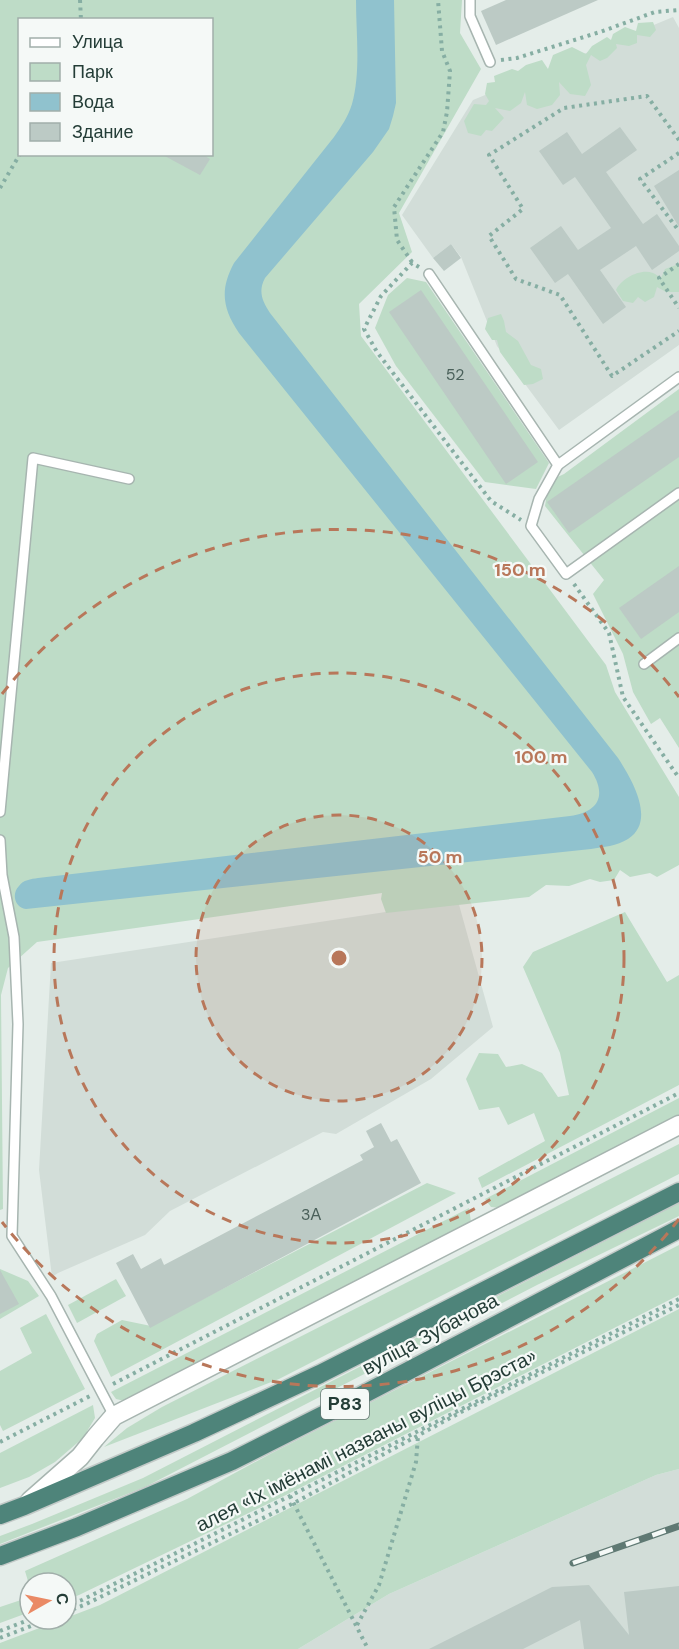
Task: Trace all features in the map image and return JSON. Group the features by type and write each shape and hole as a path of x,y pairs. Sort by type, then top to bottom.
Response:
{"highway":[{"name":"вуліца Зубачова","path":"0,1515 194,1433 320,1374 679,1192"},
{"name":"вуліца Зубачова","path":"0,1556 77,1527 232,1461 679,1229"}],"street":[{"path":"114,1416 679,1125"},
{"name":"вуліца Зубачова","path":"24,1506 81,1457 114,1416"}],"lane":[{"path":"470,0 470,16 490,62"},
{"path":"429,274 558,465"},
{"path":"679,377 558,465 539,500 531,526 566,574 679,493"},
{"path":"0,812 33,458 129,479"},
{"path":"644,664 679,638"},
{"path":"0,840 2,875 14,937 18,1024 12,1236 51,1296 114,1416"}],"path":[{"path":"80,0 81,18"},
{"path":"429,274 412,262 397,240 394,207 443,132 450,71 442,51 438,0"},
{"path":"490,62 517,58 655,12 679,10"},
{"path":"679,140 647,96 564,108 489,155 524,209 489,236 516,279 560,295 612,376 679,331"},
{"path":"679,153 640,179 679,231"},
{"path":"0,188 19,156"},
{"path":"412,262 381,296 364,329 377,352 491,501 531,526"},
{"path":"679,264 659,278 679,308"},
{"path":"566,574 609,633 623,697 679,778"},
{"path":"0,1436 1,1442 679,1093"},
{"name":"алея «Іх імёнамі названы вуліцы Брэста»","path":"78,1602 418,1434 679,1299"},
{"path":"78,1607 294,1503 418,1434 679,1305"},
{"path":"357,1625 379,1585 416,1462 418,1434"},
{"path":"290,1496 368,1649"},
{"path":"0,1631 18,1624"},
{"path":"0,1638 18,1631"}],"shaded area":[{"path":"673,17 679,28 679,345 559,430 497,346 461,257 451,244 433,258 402,215 473,100"},
{"path":"458,901 493,1027 431,1079 336,1134 323,1132 170,1211 145,1235 52,1277 39,1170 51,963"},
{"path":"679,1469 679,1649 298,1649 389,1594 656,1475"}],"green space":[{"path":"0,0 462,0 460,33 481,69 399,213 412,252 359,304 361,336 606,665 615,692 679,797 679,865 657,877 650,873 630,877 620,870 614,880 600,882 590,879 569,886 546,885 529,897 386,913 381,899 382,893 37,942 8,968 1,995 3,1209 0,1210"},
{"path":"653,22 656,30 650,37 637,35 637,43 629,46 616,44 617,48 607,58 600,61 591,55 586,65 591,85 585,96 570,94 559,82 560,95 552,105 537,109 527,105 525,92 521,103 510,111 495,108 504,118 492,131 486,130 481,136 468,133 464,121 474,104 486,105 489,101 485,94 487,83 495,82 494,76 512,69 518,71 526,65 542,60 548,69 553,55 572,47 586,54 592,46 607,37 611,40 613,34 625,27 636,31 638,23"},
{"path":"679,264 679,292 666,292 657,287 654,297 645,302 638,297 633,303 623,301 616,290 622,282 637,273 654,273 661,278 665,269"},
{"path":"407,278 426,282 549,463 536,489 485,482 396,366 375,328 388,295"},
{"path":"501,314 506,332 518,341 531,365 541,369 543,379 524,385 500,352 497,340 492,340 485,329 488,318"},
{"path":"679,389 679,748 660,718 651,724 633,692 623,654 593,594 604,580 545,506 549,481 564,474"},
{"path":"625,912 667,982 679,975 679,1085 482,1188 478,1178 545,1141 534,1113 508,1125 499,1107 479,1110 466,1079 479,1053 498,1054 506,1067 522,1064 542,1073 558,1097 569,1095 560,1053 523,967 533,952"},
{"path":"679,1098 679,1115 501,1208 491,1207 485,1199"},
{"path":"679,1144 679,1174 279,1379 104,1447 127,1428 162,1407"},
{"path":"427,1183 456,1193 111,1377 94,1341 97,1334 122,1320 151,1326"},
{"path":"679,1203 679,1216 537,1285 145,1487 0,1544 0,1536 143,1478"},
{"path":"469,1208 471,1222 129,1402 116,1399 111,1392"},
{"path":"679,1245 679,1295 288,1494 78,1595 78,1571 25,1571 187,1499 270,1454"},
{"path":"0,1269 28,1281 39,1296 0,1319"},
{"path":"116,1279 126,1296 77,1323 68,1305"},
{"path":"679,1309 679,1469 656,1475 389,1594 298,1649 0,1649 0,1643 32,1631 78,1631 78,1613 100,1605"},
{"path":"46,1314 85,1389 3,1431 0,1425 0,1371 32,1353 20,1328"},
{"path":"93,1405 95,1418 83,1438 55,1462 29,1477 0,1488 0,1453"},
{"path":"18,1601 18,1616 0,1623 0,1607"}],"water":[{"path":"356,0 394,0 396,103 389,129 373,152 265,278 261,292 263,300 270,313 618,758 639,799 640,822 636,831 628,839 615,845 591,849 22,908 15,900 15,893 27,880 570,816 587,811 597,802 599,788 592,772 239,333 226,307 226,281 234,263 334,137 352,104 356,79"}],"building":[{"path":"506,0 598,0 496,45 481,11"},
{"path":"620,127 637,150 606,172 643,224 657,214 679,246 679,251 652,270 636,246 600,270 626,307 603,324 568,274 555,283 530,248 561,226 578,250 611,228 575,177 563,185 539,151 567,132 582,154"},
{"path":"165,156 205,156 210,159 200,175"},
{"path":"679,170 679,227 654,186"},
{"path":"451,244 461,258 444,271 433,258"},
{"path":"421,290 538,462 506,484 389,312"},
{"path":"679,410 679,457 569,533 547,502"},
{"path":"679,566 679,612 641,639 619,608"},
{"path":"381,1123 391,1142 397,1139 421,1183 150,1328 116,1263 133,1254 141,1269 161,1258 164,1265 295,1196 363,1160 360,1155 374,1147 366,1131"},
{"path":"0,1270 19,1304 0,1314"},
{"path":"589,1585 629,1635 624,1592 679,1586 679,1649 584,1649 580,1620 523,1649 429,1649 552,1587"}],"railway":[{"path":"573,1563 679,1526"}]}
